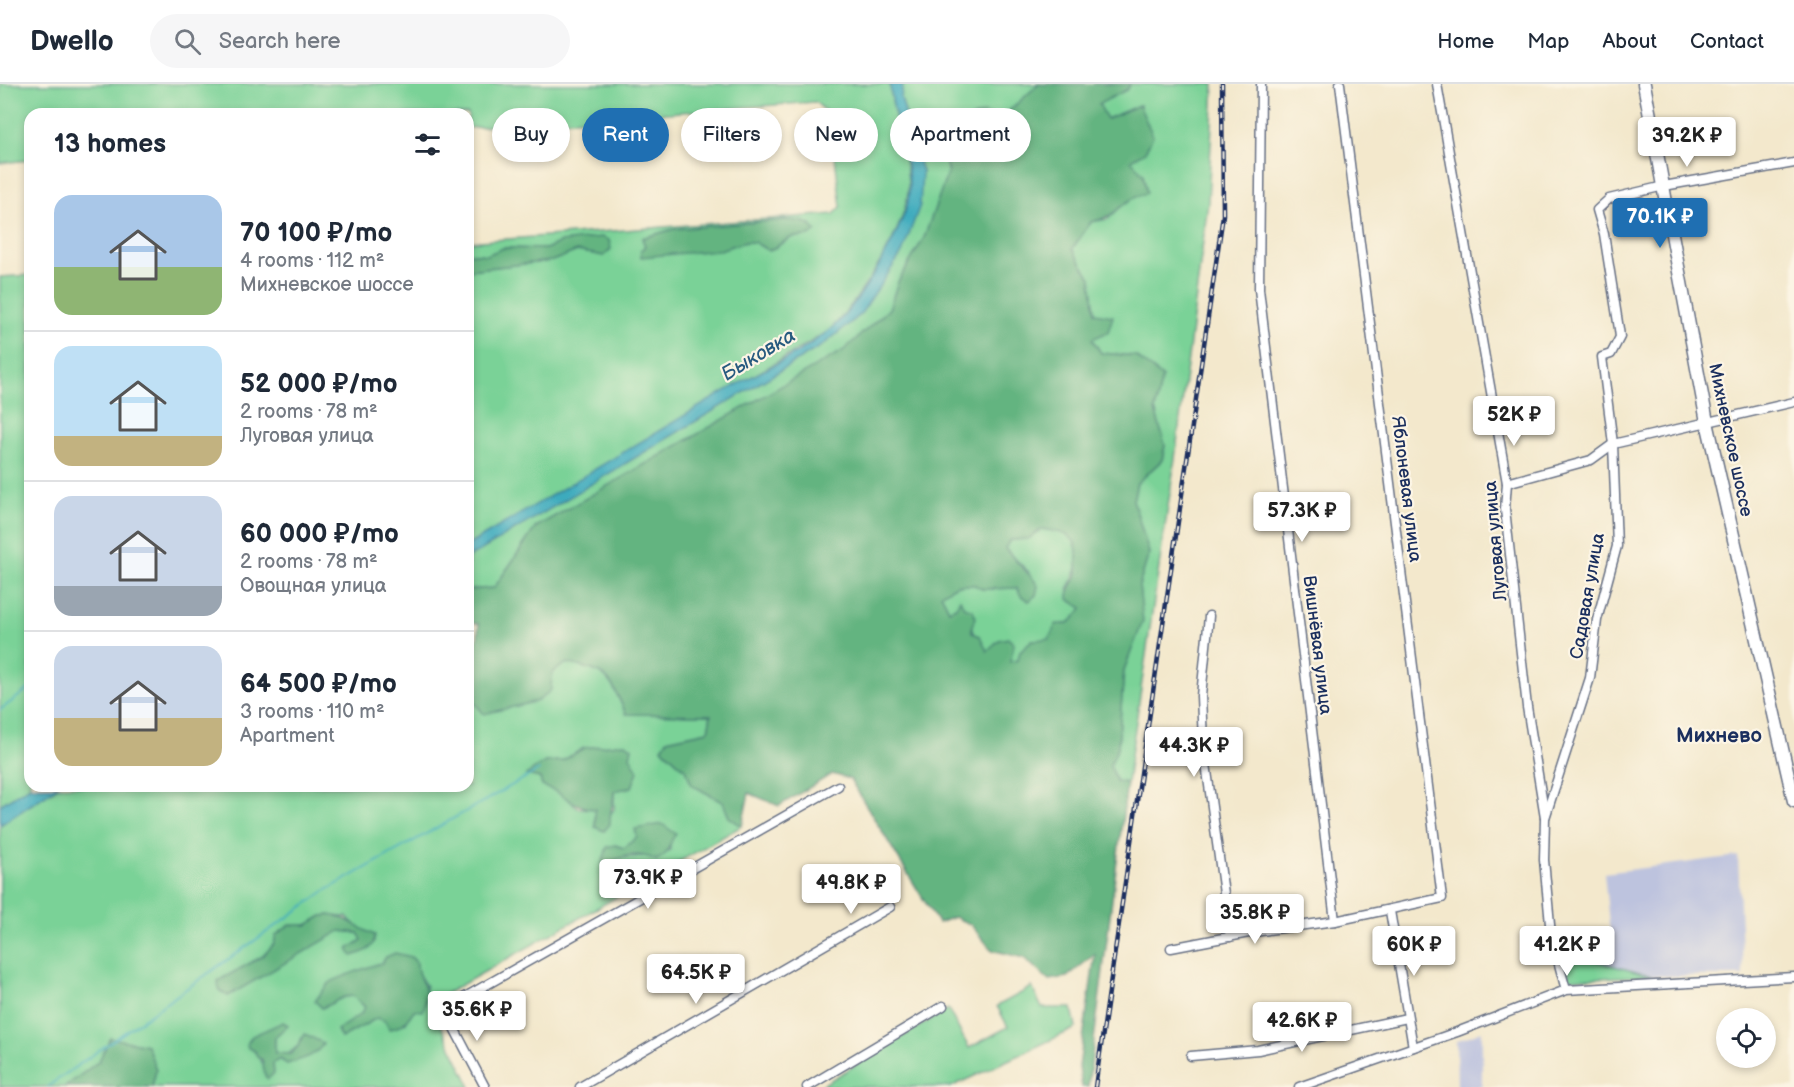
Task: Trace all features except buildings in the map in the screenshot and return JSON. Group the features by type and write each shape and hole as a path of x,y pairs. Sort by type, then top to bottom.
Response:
{"street":[{"name":"Вишнёвая улица","path":"1261,84 1259,289 1335,921"},
{"name":"Яблоневая улица","path":"1340,84 1442,898 1390,911"},
{"name":"Луговая улица","path":"1437,84 1507,483 1505,509 1527,707 1545,818"},
{"name":"Михневское шоссе","path":"1644,84 1707,422 1794,801"},
{"path":"1664,186 1794,162"},
{"name":"Садовая улица","path":"1566,990 1551,935 1544,860 1545,818 1590,678 1597,620 1617,546 1613,444 1602,357 1611,354 1617,344 1619,329 1598,210 1609,199 1664,186"},
{"path":"1507,483 1591,460 1613,444 1794,402"},
{"path":"1209,616 1201,696 1203,742 1230,937"},
{"path":"485,1087 444,1009 838,786"},
{"path":"580,1087 891,907"},
{"path":"1171,948 1390,911 1413,1047"},
{"path":"1299,1087 1566,990 1794,977"},
{"path":"807,1087 943,1006"},
{"path":"1191,1056 1257,1050 1407,1018"}],"shaded area":[{"path":"1738,856 1743,976 1651,976 1566,953 1567,947 1611,944 1604,873"},
{"path":"1482,1031 1482,1087 1457,1087 1456,1041"}],"green space":[{"path":"0,84 890,84 894,108 890,108 890,162 906,162 908,184 901,220 892,241 854,301 829,331 474,541 474,269 552,261 577,251 604,256 561,242 546,249 503,248 488,255 474,254 474,242 834,214 841,207 836,162 878,162 878,108 822,108 815,102 735,108 681,108 681,112 669,113 669,108 582,108 582,119 570,120 570,108 492,108 492,126 474,128 474,108 24,108 24,161 0,163","holes":["785,220 811,224 809,236 792,237 769,251 754,242 745,242 719,250 641,250 645,246 642,238 674,229"]},
{"path":"903,84 1039,84 1012,108 904,108 901,98"},
{"path":"1039,84 1130,84 1128,89 1099,104 1107,119 1139,105 1153,136 1145,152 1131,160 1143,174 1147,193 1131,200 1108,216 1091,222 1072,249 1091,278 1095,313 1113,316 1108,332 1092,339 1101,353 1135,356 1162,377 1155,410 1165,445 1162,460 1137,483 1133,500 1149,553 1139,586 1143,621 1124,670 1118,747 1110,765 1116,781 1127,783 1088,1087 1082,1087 1079,1067 1095,954 1067,977 1049,980 1024,958 992,950 970,924 954,917 938,923 850,779 832,774 779,806 749,793 742,826 729,817 723,802 692,785 686,770 662,748 667,740 708,731 711,715 626,714 616,691 606,678 600,673 567,663 552,673 551,690 538,701 484,714 474,702 474,642 477,641 479,624 474,623 474,590 494,588 536,527 844,350 889,309 898,282 924,238 948,172 945,162 1031,162 1031,108 1012,108","holes":["1042,529 1072,539 1077,549 1077,572 1069,590 1068,599 1082,608 1069,622 1056,624 1049,639 1032,640 1020,651 1018,660 1010,662 1014,644 1008,638 999,640 987,651 980,636 972,633 972,625 976,618 973,610 964,607 960,599 956,607 949,610 941,594 957,585 975,585 982,589 1017,588 1021,596 1029,601 1036,595 1038,586 1005,548 1010,540 1028,539"]},
{"path":"1130,84 1214,84 1208,203 1174,466 1127,783 1116,781 1110,765 1118,747 1124,670 1142,621 1139,586 1149,553 1133,500 1137,483 1162,460 1165,445 1155,410 1162,377 1135,356 1101,353 1092,339 1095,313 1091,278 1072,249 1091,222 1108,219 1131,197 1130,160 1140,105 1107,119 1098,104 1128,89"},
{"path":"919,162 958,162 948,172 924,238 898,282 889,309 845,350 536,527 494,588 474,590 474,554 823,345 860,315 922,172"},
{"path":"785,220 806,223 816,231 809,236 792,237 769,251 754,242 745,242 719,250 641,257 641,250 645,246 642,238 674,229"},
{"path":"601,237 609,240 611,249 604,256 577,251 552,261 474,269 474,254 487,255 503,248 546,249 561,242"},
{"path":"24,275 24,790 0,805 0,277"},
{"path":"1042,529 1064,533 1075,541 1079,554 1078,562 1068,589 1083,608 1069,623 1056,625 1049,639 1021,651 1018,660 1010,663 999,640 987,651 956,607 949,610 941,594 957,585 975,585 982,589 1017,588 1029,572 1004,548 1010,540 1028,539"},
{"path":"567,663 599,673 606,678 626,714 711,715 708,731 667,740 662,748 686,770 692,785 723,802 729,817 742,826 433,1001 433,1010 471,1087 152,1087 156,1070 110,1038 99,1061 65,1087 0,1087 0,825 50,792 474,792 474,702 484,713","holes":["626,743 632,748 614,791 614,809 609,816 596,809 578,808 559,791 542,786 540,778 527,775 545,762 562,761 584,748","636,829 670,841 670,850 656,860 649,856 616,858 615,845 624,848 637,837","322,916 347,917 359,929 369,950 358,933 340,931 218,981 263,956 274,944 276,935 290,926 307,925","386,957 417,972 426,986 405,1024 377,1018 341,1038 338,1030 361,1014 365,1007 354,996 344,997 331,983 363,969 382,964","275,1037 275,1053 287,1055 299,1045 302,1037 301,1058 287,1064 279,1059 265,1067 252,1048"]},
{"path":"626,743 632,748 630,756 638,771 632,787 614,791 610,824 604,831 595,827 595,809 580,806 542,786 540,778 526,775 545,762 562,761 584,748"},
{"path":"662,824 676,834 667,852 661,858 656,860 632,855 620,858 611,865 602,864 607,847 615,845 624,848 637,837 635,829"},
{"path":"322,916 343,918 375,935 371,947 365,952 352,956 348,949 362,940 358,933 340,931 228,996 219,990 218,981 263,956 274,944 276,935 290,925 307,925"},
{"path":"395,953 411,957 417,963 426,994 423,1011 414,1010 404,1023 389,1029 385,1021 377,1018 341,1038 337,1030 361,1014 365,1007 353,996 344,997 322,1008 315,1001 331,982 382,963 386,957"},
{"path":"1566,953 1651,976 1569,979"},
{"path":"1032,987 1042,1008 1072,1008 1076,1028 951,1087 819,1087 948,1009 969,1048 1008,1027 997,1006"},
{"path":"283,1022 288,1025 275,1037 275,1053 291,1054 305,1034 323,1043 308,1057 287,1064 280,1059 273,1063 274,1073 268,1079 265,1076 262,1059 258,1058 255,1051 248,1048 247,1044 252,1036"},
{"path":"110,1038 147,1045 156,1070 152,1087 65,1087 99,1061"}],"water":[{"path":"890,84 903,84 901,98 904,108 894,108"},
{"path":"907,162 919,162 922,172 920,205 902,253 860,315 823,345 474,554 474,541 722,393 790,357 828,331 862,292 893,240 906,209 909,195"},
{"path":"24,790 24,792 50,792 0,825 0,805"}],"waterway":[{"path":"0,710 24,692"},
{"path":"47,1087 325,891 539,770"}],"railway":[{"path":"1095,1087 1223,215 1222,84"}],"district":[{"name":"Михнево","path":"1719,735"}],"water label":[{"name":"Быковка","path":"758,354"}]}
